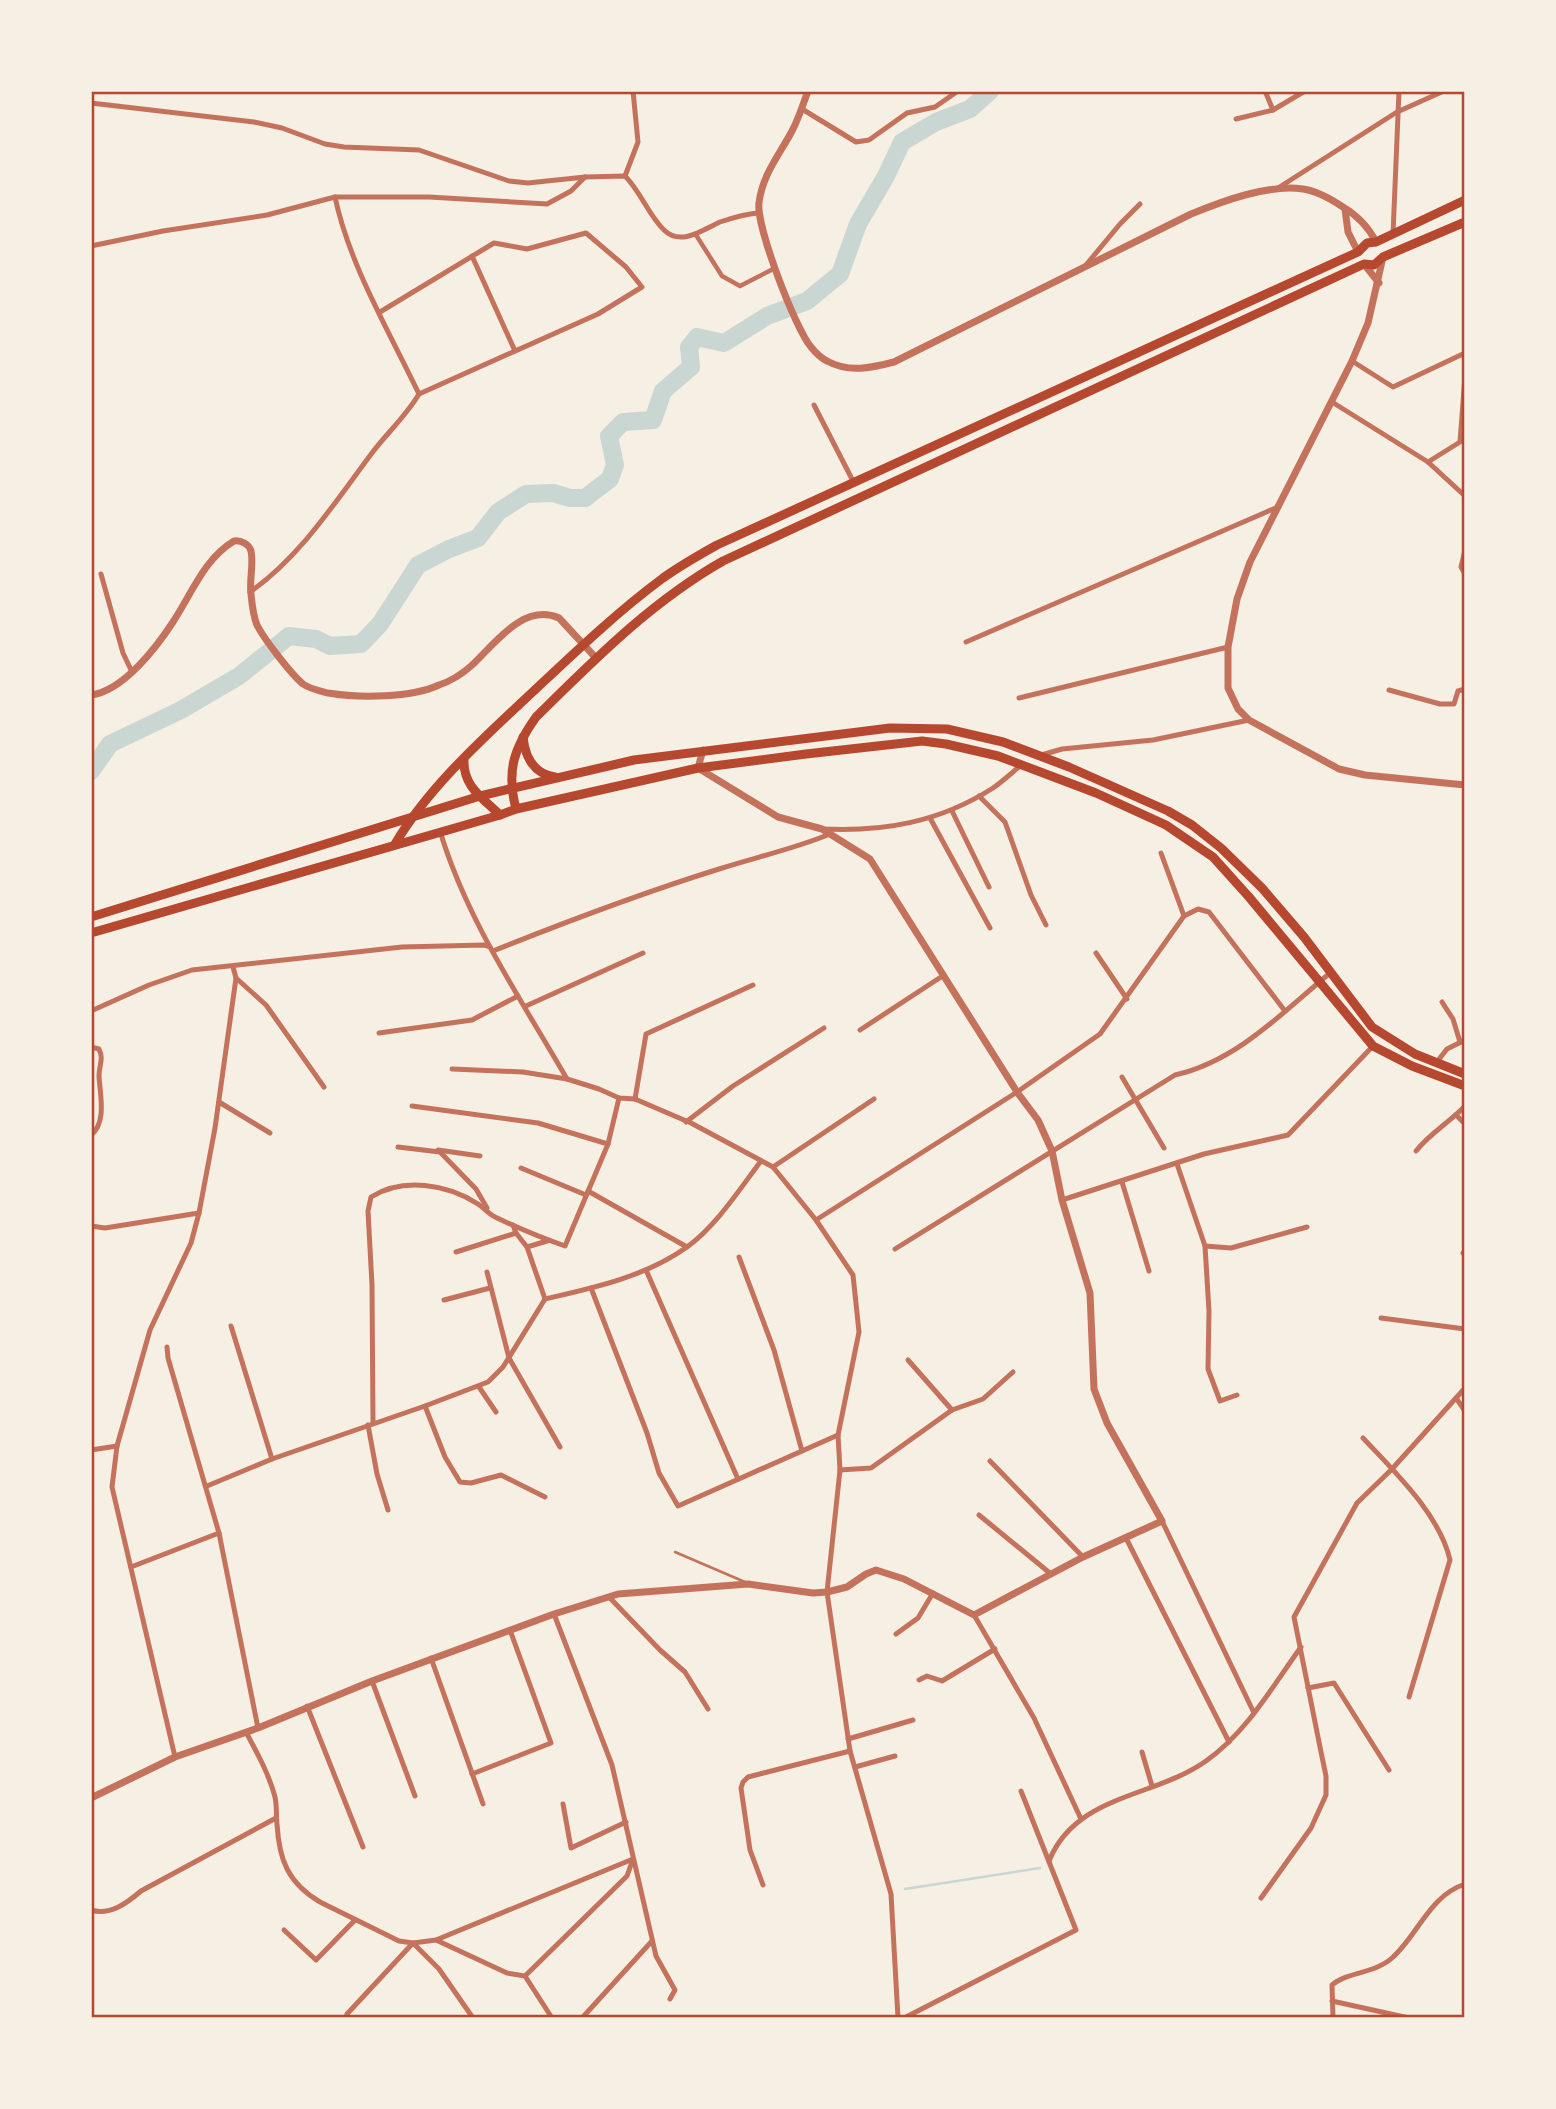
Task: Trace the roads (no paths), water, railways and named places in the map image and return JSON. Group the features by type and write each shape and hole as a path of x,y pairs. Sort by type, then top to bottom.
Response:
{"main road":[{"path":"396,844 411,818 464,760 584,644 664,577 718,544 1358,252 1363,244 1376,242 1465,200"},
{"path":"516,808 511,788 514,758 522,736 536,717 596,658 665,598 723,561 1364,264 1374,265 1383,257 1465,222"},
{"path":"1376,242 1383,257"},
{"path":"1358,252 1364,264"},
{"path":"91,917 511,788 634,761 703,750 890,728 921,727 975,734 1037,756 1114,786 1192,825 1221,848 1262,888 1304,937 1372,1027 1415,1054 1465,1074"},
{"path":"522,736 526,754 536,769 552,777 567,776"},
{"path":"91,933 500,815 516,808 698,768 922,741 946,744 1022,764 1096,793 1166,825 1213,857 1292,947 1373,1046 1412,1066 1465,1086"},
{"path":"464,760 463,773 468,786 500,815"}],"street":[{"path":"625,176 638,142 633,91"},
{"path":"808,91 794,128 766,176 758,213 776,271 803,334 811,347 836,366 871,368 894,362 1086,265 1199,210 1230,198 1275,190 1302,189 1327,197 1345,209 1364,223 1376,242"},
{"path":"802,109 856,142 863,142 870,140 907,113 935,107 958,91"},
{"path":"1265,91 1273,110"},
{"path":"1236,119 1273,110 1306,91"},
{"path":"1393,234 1399,91"},
{"path":"1275,190 1397,112 1444,91"},
{"path":"91,103 254,122 282,128 325,144 344,147 419,150 509,181 528,183 625,176 665,232 676,236 696,235 719,223 758,213"},
{"path":"91,246 163,231 267,215 335,197 429,197 547,204 571,191 584,177"},
{"path":"335,197 341,227 419,394"},
{"path":"1086,265 1140,204"},
{"path":"1345,209 1348,232 1358,252"},
{"path":"250,592 270,578 308,538 419,394 606,310 642,287 626,267 586,233 527,248 494,243 380,312"},
{"path":"696,235 722,276 740,286 776,271"},
{"path":"472,256 515,351"},
{"path":"1383,257 1368,323 1352,361 1250,562 1237,599 1228,647 1228,688 1238,709 1249,720 1339,769 1365,775 1465,785"},
{"path":"1364,264 1379,283"},
{"path":"1352,361 1394,387 1465,353"},
{"path":"1428,462 1460,442 1465,376"},
{"path":"1332,402 1428,462 1465,496"},
{"path":"814,405 854,483"},
{"path":"966,642 1279,507"},
{"path":"91,695 105,693 132,672 174,621 202,571 225,546 234,541 244,543 251,552 250,592 256,622 264,636 304,684 330,693 376,695 420,692 439,686 470,667 505,632 530,617 552,614 559,618 596,658"},
{"path":"1465,550 1461,567 1465,574"},
{"path":"101,574 123,653 132,672"},
{"path":"1019,698 1228,647"},
{"path":"1389,690 1440,704 1454,704 1458,691 1465,689"},
{"path":"1037,756 1062,749 1153,740 1249,720"},
{"path":"703,750 698,768 778,817 822,829 870,830 952,811 994,788 1022,764"},
{"path":"979,796 1005,822 1031,895 1046,925"},
{"path":"952,811 989,887"},
{"path":"930,818 990,928"},
{"path":"822,829 870,859 1038,1121 1052,1151 1062,1200 1090,1293 1094,1389 1107,1423 1162,1521 1254,1713"},
{"path":"440,831 461,890 567,1080"},
{"path":"91,1011 149,985 192,970 402,947 484,945 492,949 613,904 722,868 769,856 830,834"},
{"path":"1161,853 1184,916"},
{"path":"816,1220 1017,1092 1100,1034 1184,916 1198,909 1209,912 1285,1011"},
{"path":"526,1006 643,953"},
{"path":"1096,953 1127,999"},
{"path":"175,1757 112,1487 117,1446 150,1330 191,1243 199,1213 219,1102 236,978 233,967"},
{"path":"895,1249 1175,1075 1198,1070 1255,1038 1330,973"},
{"path":"860,1030 944,975"},
{"path":"236,978 266,1005 324,1087"},
{"path":"635,1099 646,1034 753,985"},
{"path":"379,1033 472,1020 518,996"},
{"path":"1436,1063 1447,1049 1463,1041 1442,1002"},
{"path":"686,1122 733,1086 824,1028"},
{"path":"1062,1200 1204,1154 1288,1135 1373,1046"},
{"path":"91,1047 99,1049 103,1056 99,1075 100,1125 91,1135"},
{"path":"452,1069 515,1072 567,1080 598,1088 619,1098 635,1099 686,1122 773,1167 816,1220 853,1275 859,1332 838,1434 839,1470 827,1592 850,1751 891,1894 898,2018"},
{"path":"91,1075 99,1075"},
{"path":"1122,1077 1164,1148"},
{"path":"388,1510 377,1474 370,1424 371,1197 393,1187 418,1184 463,1197 490,1214 565,1246 608,1144 619,1098"},
{"path":"773,1167 874,1099"},
{"path":"219,1102 270,1133"},
{"path":"412,1106 538,1124 608,1144"},
{"path":"1416,1151 1465,1106"},
{"path":"1456,1115 1465,1124"},
{"path":"398,1147 480,1156"},
{"path":"437,1150 475,1189 490,1214"},
{"path":"207,1486 272,1459 479,1387 496,1376 545,1299 591,1288 646,1270 687,1247 713,1222 761,1161"},
{"path":"1177,1164 1205,1246 1209,1311 1208,1370 1220,1401 1237,1395"},
{"path":"521,1168 587,1193 687,1247"},
{"path":"1122,1182 1149,1270"},
{"path":"91,1226 105,1228 199,1213"},
{"path":"513,1224 516,1233 527,1247 545,1299"},
{"path":"1205,1246 1231,1248 1307,1227"},
{"path":"456,1252 516,1233"},
{"path":"527,1247 549,1240"},
{"path":"739,1257 774,1350 802,1451"},
{"path":"646,1270 738,1479"},
{"path":"487,1272 509,1358 560,1447"},
{"path":"444,1300 490,1288"},
{"path":"591,1288 647,1433 659,1473 678,1506 838,1434"},
{"path":"1381,1318 1465,1329"},
{"path":"231,1326 272,1459"},
{"path":"167,1347 219,1534 258,1728"},
{"path":"908,1360 951,1410"},
{"path":"839,1470 871,1468 951,1410 983,1399 1013,1372"},
{"path":"479,1387 496,1412"},
{"path":"1261,1898 1311,1828 1326,1795 1326,1776 1294,1617 1357,1503 1392,1469 1465,1388"},
{"path":"1456,1398 1465,1411"},
{"path":"425,1406 445,1457 460,1482 471,1483 501,1475 545,1497"},
{"path":"1363,1438 1424,1508 1447,1545 1450,1560 1409,1697"},
{"path":"91,1450 117,1446"},
{"path":"990,1461 1083,1557"},
{"path":"979,1515 1051,1574"},
{"path":"974,1615 1083,1557 1162,1521"},
{"path":"131,1567 219,1534"},
{"path":"1126,1538 1229,1742"},
{"path":"91,1798 175,1757 258,1728 431,1658 618,1594 748,1584 813,1594 846,1587 876,1570 904,1579 974,1615 1034,1718 1081,1819"},
{"path":"896,1634 918,1618 933,1593"},
{"path":"609,1597 685,1672 708,1709"},
{"path":"554,1614 612,1765 656,1956 675,1990 670,1999"},
{"path":"472,1774 551,1743 510,1630"},
{"path":"1049,1861 1055,1847 1081,1819 1094,1810 1182,1776 1229,1742 1254,1713 1301,1647"},
{"path":"919,1681 927,1676 943,1681 995,1649"},
{"path":"431,1658 483,1804"},
{"path":"372,1681 415,1796"},
{"path":"1308,1688 1334,1683 1389,1770"},
{"path":"307,1706 363,1847"},
{"path":"848,1739 913,1720"},
{"path":"246,1732 269,1777 275,1800 282,1862 309,1895 398,1941 413,1944 436,1940 633,1859"},
{"path":"763,1885 750,1850 741,1788 743,1782 748,1777 850,1751"},
{"path":"1142,1752 1152,1786"},
{"path":"855,1767 895,1756"},
{"path":"904,2018 1076,1930 1021,1791"},
{"path":"563,1804 571,1848 626,1822"},
{"path":"91,1910 107,1911 125,1905 141,1891 276,1818"},
{"path":"525,1976 628,1876 633,1859"},
{"path":"1333,2018 1332,1985 1368,1972 1392,1958 1436,1903 1450,1891 1465,1884"},
{"path":"284,1930 316,1960 355,1920"},
{"path":"436,1940 508,1973 525,1976 552,2018"},
{"path":"582,2018 652,1941"},
{"path":"347,2014 413,1944"},
{"path":"413,1944 439,1969 473,2018"},
{"path":"1332,2001 1382,2016 1409,2018"}],"lane":[{"path":"675,1552 748,1584"}],"waterway":[{"path":"91,771 110,744 181,710 239,676 289,636 316,639 330,646 361,644 380,624 418,565 478,538 498,512 526,494 553,493 570,498 585,498 610,479 615,465 609,436 623,422 653,420 663,391 691,367 689,347 697,337 724,343 767,316 807,301 840,274 858,224 902,142 936,122 970,109 990,91"},
{"path":"905,1889 1040,1868"}]}
